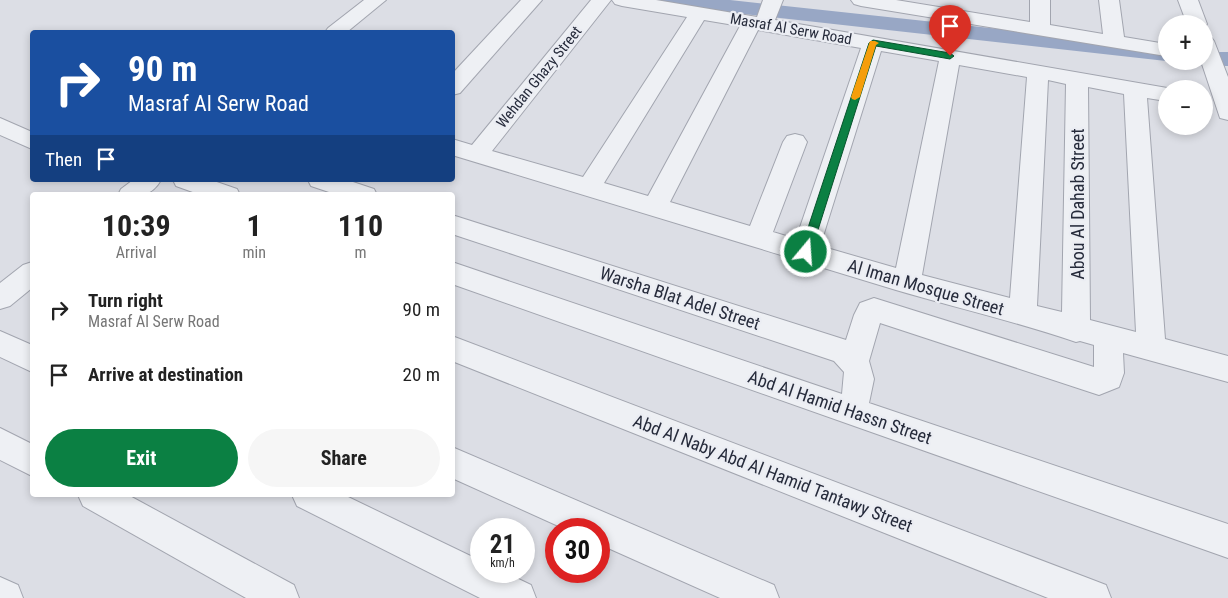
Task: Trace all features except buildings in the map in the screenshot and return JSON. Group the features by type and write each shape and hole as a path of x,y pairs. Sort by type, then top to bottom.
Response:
{"street":[{"path":"338,30 376,0"},
{"path":"455,85 532,0"},
{"name":"Wehdan Ghazy Street","path":"465,151 601,0"},
{"name":"Masraf Al Serw Road","path":"622,0 1158,92"},
{"path":"655,207 758,23 773,0"},
{"path":"861,0 948,7 1040,28 1158,48"},
{"path":"1040,0 1040,28"},
{"path":"1109,0 1114,40"},
{"path":"1188,0 1194,15"},
{"path":"589,188 699,13"},
{"path":"806,252 873,43"},
{"path":"907,282 950,56"},
{"path":"1213,69 1228,104 1228,113"},
{"path":"1023,315 1038,71"},
{"name":"Abou Al Dahab Street","path":"1076,330 1077,78"},
{"path":"1135,88 1151,349"},
{"path":"1213,102 1228,104"},
{"path":"0,126 30,140"},
{"path":"758,238 795,142"},
{"name":"Al Iman Mosque Street","path":"465,151 907,282 1076,330 1228,369"},
{"path":"191,182 219,192"},
{"path":"326,182 356,192"},
{"name":"Warsha Blat Adel Street","path":"455,225 844,352 855,360"},
{"name":"Abd Al Hamid Hassn Street","path":"455,274 1228,541"},
{"path":"0,298 30,276"},
{"path":"852,411 860,375 860,369 855,360 870,311 874,310 1099,382 1108,378 1108,338"},
{"path":"0,343 30,358"},
{"name":"Abd Al Naby Abd Al Hamid Tantawy Street","path":"455,349 1093,598"},
{"path":"0,443 30,460"},
{"path":"455,463 761,598"},
{"path":"99,497 281,598"},
{"path":"313,497 518,598"},
{"path":"0,595 5,598"}],"waterway":[{"path":"672,0 1158,53"},
{"path":"1213,59 1228,59"}],"slow traffic":[{"path":"855,97 873,43 875,43"}],"route":[{"path":"806,252 873,43 950,56"}]}
